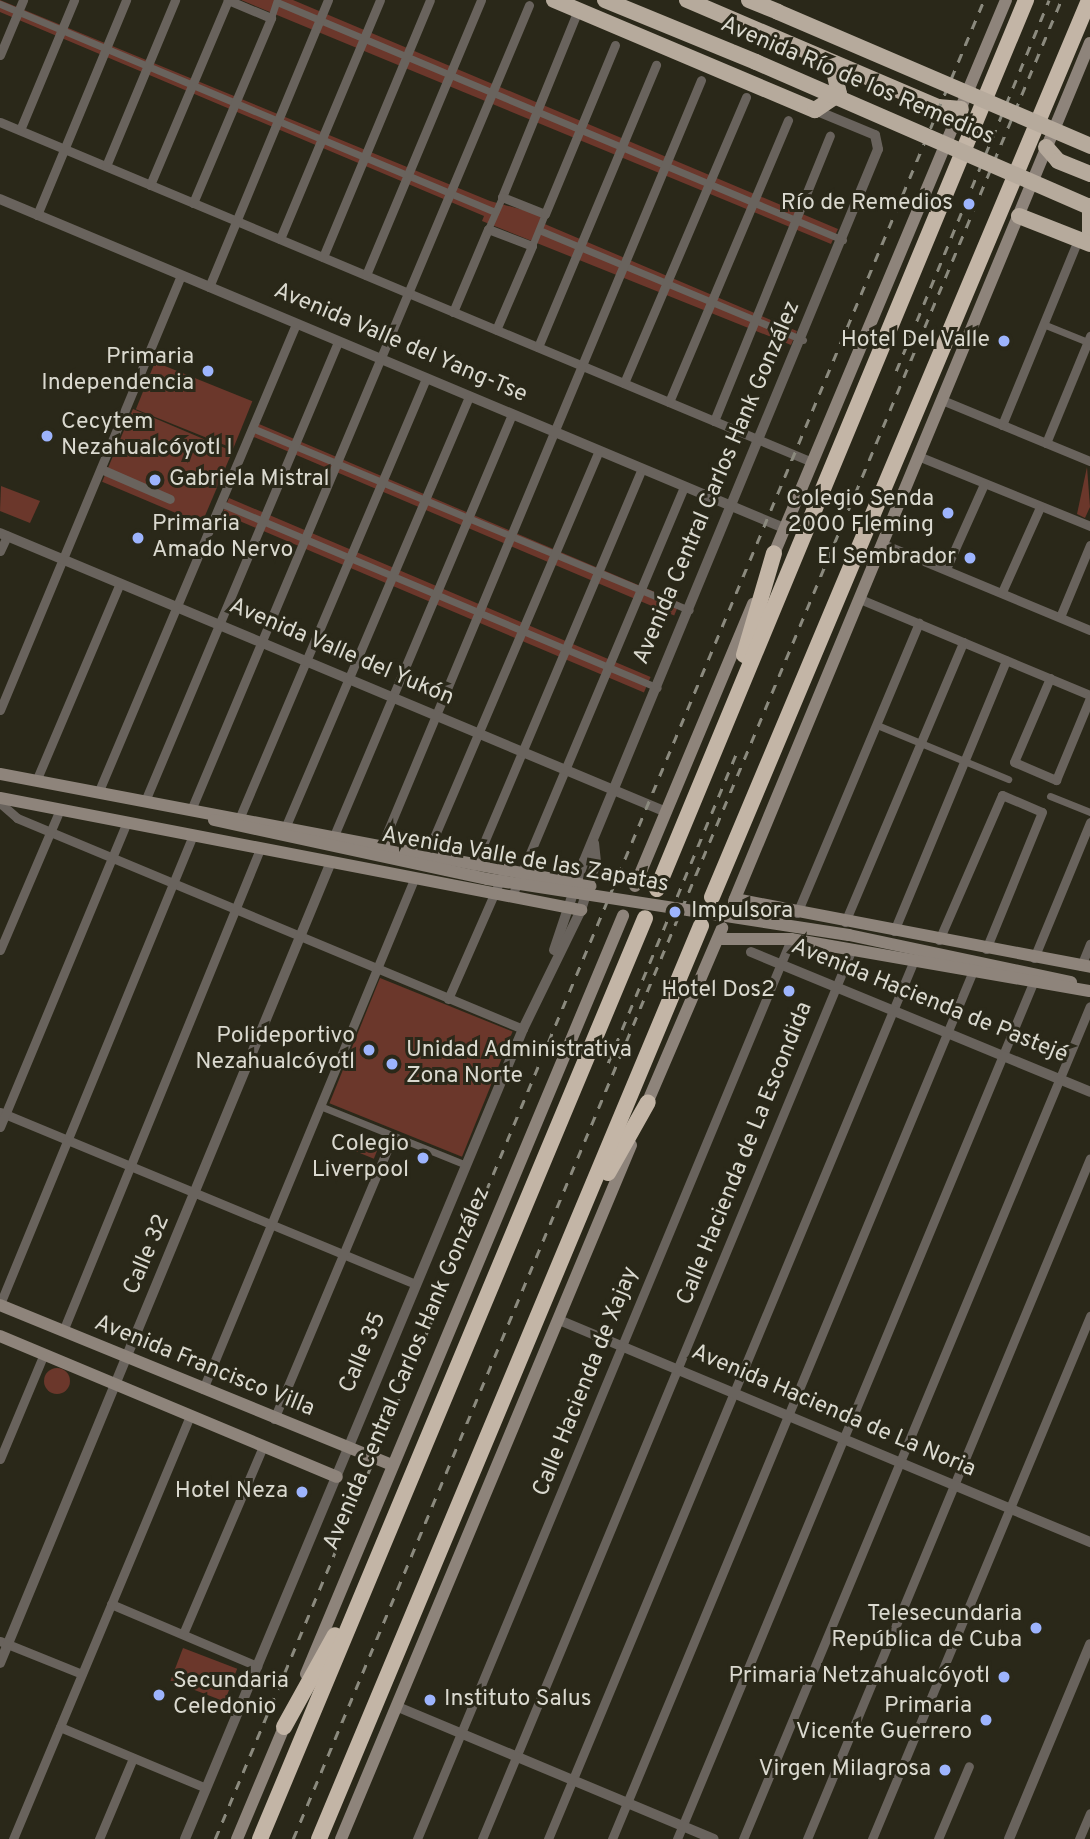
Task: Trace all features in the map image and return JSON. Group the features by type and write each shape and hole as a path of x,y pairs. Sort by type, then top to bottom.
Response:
{"highway":[{"path":"554,0 815,110 839,94 833,65"},
{"name":"Avenida Río de los Remedios","path":"605,0 1090,206"},
{"path":"687,0 833,65 938,107 961,109"},
{"name":"Avenida Río de los Remedios","path":"749,0 1090,146"},
{"path":"657,889 1026,0"},
{"path":"712,898 1056,104 1089,0"},
{"path":"1046,147 1058,161 1090,174"},
{"path":"1090,206 1090,232"},
{"path":"1019,216 1083,246"},
{"path":"703,779 774,553"},
{"name":"Avenida Central Carlos Hank González","path":"260,1839 645,918"},
{"path":"319,1839 701,926"},
{"path":"582,1213 648,1102"},
{"path":"284,1727 373,1569"}],"main road":[{"path":"635,886 1006,0"},
{"path":"1087,969 939,940 896,925 839,920 734,900 1019,216 1046,147 1056,104 1086,62 1090,43"},
{"name":"Avenida Valle de las Zapatas","path":"0,774 239,819 284,834"},
{"name":"Avenida Valle de las Zapatas","path":"0,801 60,809 576,908"},
{"name":"Avenida Valle de las Zapatas","path":"191,810 284,834 487,879 849,935 1008,966 1090,990"},
{"name":"Avenida Valle de las Zapatas","path":"193,835 284,834 333,838 583,885"},
{"path":"526,898 527,876"},
{"name":"Avenida Central Carlos Hank González","path":"237,1839 623,916"},
{"path":"828,945 825,933 839,920"},
{"name":"Avenida Valle de las Zapatas","path":"648,1102 720,934 791,939 1033,983 1090,990"},
{"name":"Avenida Valle de las Zapatas","path":"1008,966 1087,969"},
{"path":"341,1839 648,1102"},
{"name":"Avenida Francisco Villa","path":"0,1305 274,1419 393,1465"},
{"path":"0,1336 337,1477"}],"street":[{"path":"0,55 23,0"},
{"path":"20,130 74,0"},
{"path":"37,215 126,0"},
{"path":"106,166 176,0"},
{"path":"150,185 228,0 271,18"},
{"path":"209,287 328,0"},
{"path":"280,239 380,0"},
{"path":"323,257 430,0"},
{"path":"366,275 481,0"},
{"path":"194,203 277,1 843,240"},
{"path":"0,4 495,212"},
{"path":"191,810 410,294 529,5"},
{"path":"453,312 578,10"},
{"path":"496,330 615,45"},
{"path":"538,347 656,65"},
{"path":"381,847 701,80"},
{"path":"624,383 746,97"},
{"name":"Avenida Río de los Remedios","path":"815,110 879,139"},
{"path":"668,402 788,120"},
{"path":"0,122 812,462"},
{"path":"713,421 830,136"},
{"name":"Avenida Central Carlos Hank González","path":"583,885 594,843 613,790 803,340 879,139"},
{"path":"502,197 545,214"},
{"name":"Avenida Valle del Yang-Tse","path":"0,200 784,528"},
{"path":"488,229 532,246"},
{"path":"539,230 803,340"},
{"path":"1002,425 1044,324 1083,246"},
{"path":"0,710 181,275"},
{"path":"98,793 296,324"},
{"path":"1044,324 1089,340 1045,443"},
{"path":"145,801 338,341"},
{"path":"239,819 426,378"},
{"path":"284,834 469,396"},
{"path":"942,400 1089,460"},
{"path":"333,838 512,414"},
{"path":"252,428 690,610"},
{"path":"426,856 599,451"},
{"path":"918,456 1090,526"},
{"path":"101,469 170,499"},
{"path":"474,866 642,469"},
{"path":"946,569 984,484"},
{"path":"512,896 527,876 565,770 684,486"},
{"path":"220,503 658,688"},
{"path":"1002,592 1041,507"},
{"path":"0,551 3,534"},
{"name":"Avenida Valle del Yukón","path":"3,534 666,812"},
{"path":"883,544 1090,630"},
{"path":"1060,617 1090,545"},
{"path":"36,781 120,583"},
{"path":"860,598 1050,678 1090,697 1056,780 1014,762 1050,678"},
{"path":"797,912 919,623"},
{"path":"839,920 963,642"},
{"path":"896,925 1006,660"},
{"path":"877,725 1008,779"},
{"path":"939,940 1002,796 1042,812 986,948"},
{"path":"1049,796 1090,812"},
{"path":"0,801 48,832 523,1029"},
{"path":"0,950 60,809"},
{"path":"0,1127 3,1113 127,822"},
{"path":"1034,958 1090,822"},
{"path":"0,1305 193,835"},
{"path":"62,1331 260,849"},
{"name":"Calle 32","path":"0,1663 4,1642 128,1358 331,862"},
{"path":"448,999 504,871"},
{"path":"203,1390 415,877"},
{"name":"Calle 35","path":"185,1839 551,962 576,908 583,885"},
{"name":"Calle Hacienda de Xajay","path":"417,1839 791,939"},
{"path":"1087,969 1090,944"},
{"name":"Calle Hacienda de La Escondida","path":"482,1839 852,949"},
{"name":"Avenida Hacienda de Pastejé","path":"751,952 1090,1092"},
{"path":"548,1839 914,960"},
{"path":"612,1839 973,971"},
{"path":"677,1839 1033,983"},
{"path":"743,1839 1090,1006"},
{"path":"320,1106 466,1165"},
{"path":"3,1113 416,1284"},
{"path":"274,1419 393,1136"},
{"path":"807,1839 1090,1158"},
{"path":"872,1839 1090,1316"},
{"name":"Avenida Hacienda de La Noria","path":"559,1320 1090,1542"},
{"path":"0,1459 44,1354"},
{"path":"13,1839 190,1416"},
{"path":"183,1634 263,1446"},
{"path":"111,1604 257,1666"},
{"path":"4,1642 82,1674"},
{"path":"1009,1839 1090,1644"},
{"path":"398,1707 713,1839"},
{"path":"60,1727 206,1788"},
{"path":"99,1839 133,1758"},
{"path":"938,1839 969,1766"},
{"path":"1079,1839 1090,1813"}],"shaded area":[{"path":"0,0 490,201 542,215 540,222 797,331 791,345 482,221 484,216 0,12"},
{"path":"241,0 293,0 838,229 831,244"},
{"path":"155,362 252,401 233,449 136,409"},
{"path":"133,409 232,451 202,524 102,482"},
{"path":"259,424 680,603 674,615 254,437"},
{"path":"1087,467 1090,507 1085,518 1077,514"},
{"path":"1,486 40,501 30,523 0,511"},
{"path":"229,498 651,677 644,693 222,514"},
{"path":"380,978 513,1032 462,1157 329,1103"},
{"path":"350,1135 379,1147 374,1159 345,1147"},
{"path":"57,1368 66,1372 70,1381 66,1390 57,1394 48,1390 44,1381 48,1372"},
{"path":"183,1648 237,1669 225,1701 170,1681"}],"railway":[{"path":"215,1839 984,0"},
{"path":"896,371 1049,0"},
{"path":"293,1839 1061,0"},
{"path":"608,1063 737,752"}],"place":[{"name":"Río de Remedios","path":"969,204"},
{"name":"Hotel Del Valle","path":"1004,341"},
{"name":"Primaria Independencia","path":"208,371"},
{"name":"Cecytem Nezahualcóyotl I","path":"47,436"},
{"name":"Gabriela Mistral","path":"155,480"},
{"name":"Colegio Senda 2000 Fleming","path":"948,513"},
{"name":"Primaria Amado Nervo","path":"138,538"},
{"name":"El Sembrador","path":"970,558"},
{"name":"Impulsora","path":"675,912"},
{"name":"Hotel Dos2","path":"789,991"},
{"name":"Polideportivo Nezahualcóyotl","path":"369,1050"},
{"name":"Unidad Administrativa Zona Norte","path":"392,1064"},
{"name":"Colegio Liverpool","path":"423,1158"},
{"name":"Hotel Neza","path":"302,1492"},
{"name":"Telesecundaria República de Cuba","path":"1036,1628"},
{"name":"Primaria Netzahualcóyotl","path":"1004,1677"},
{"name":"Secundaria Celedonio","path":"159,1695"},
{"name":"Instituto Salus","path":"430,1700"},
{"name":"Primaria Vicente Guerrero","path":"986,1720"},
{"name":"Virgen Milagrosa","path":"945,1770"}]}
